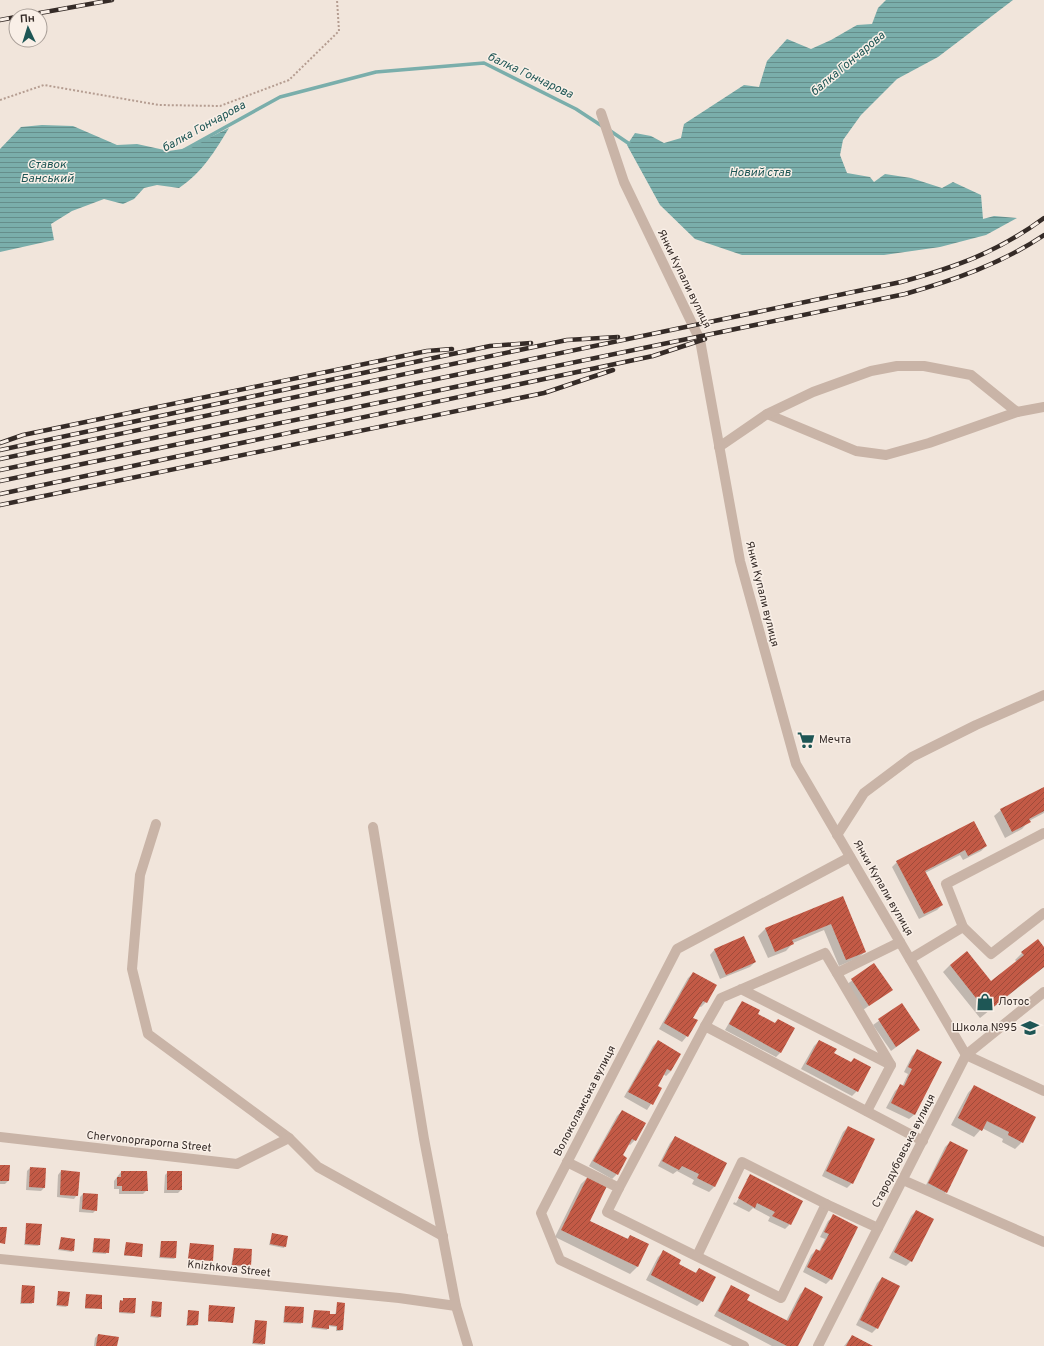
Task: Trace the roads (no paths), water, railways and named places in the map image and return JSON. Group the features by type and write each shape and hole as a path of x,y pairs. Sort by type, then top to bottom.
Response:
{"street":[{"name":"Янки Купали вулиця","path":"600,113 624,182 700,340 740,560 796,764 966,1055"},
{"path":"719,446 767,414 813,392 871,371 898,366 924,366 971,375 1017,412"},
{"path":"767,414 856,451 886,455 929,443 1017,412 1044,407"},
{"path":"837,835 864,794 912,757 976,725 1044,695"},
{"path":"156,824 140,875 132,969 148,1034 289,1138 318,1167 442,1236"},
{"path":"373,827 424,1139 456,1306 468,1346"},
{"path":"1044,833 946,884 963,927 991,954 1044,913"},
{"name":"Волоколамська вулиця","path":"744,1346 560,1260 540,1213 677,949 850,857"},
{"path":"910,959 963,927"},
{"path":"837,973 900,942"},
{"path":"826,1204 781,1298 607,1212 721,998 825,952 891,1065"},
{"path":"741,989 891,1065"},
{"name":"Стародубовська вулиця","path":"818,1346 966,1055 1044,992"},
{"path":"705,1026 923,1141"},
{"path":"966,1055 1044,1091"},
{"path":"867,1111 891,1065"},
{"name":"Chervonopraporna Street","path":"0,1137 237,1164 289,1138"},
{"path":"567,1162 619,1188"},
{"path":"697,1256 742,1162 878,1228"},
{"path":"903,1180 1044,1242"},
{"name":"Knizhkova Street","path":"0,1259 399,1298 456,1306"}],"water":[{"name":"Новий став","path":"886,0 1013,0 938,57 897,79 861,115 843,140 840,155 847,173 870,177 874,182 885,174 911,178 942,188 953,182 981,195 983,219 994,216 1017,218 986,235 940,247 884,255 742,255 695,239 660,205 627,145 635,133 651,136 664,143 681,138 684,124 744,85 759,87 767,61 787,39 811,49 831,40 857,25 872,24 878,8"},
{"name":"Ставок Банський","path":"42,125 73,126 117,145 137,144 169,151 188,148 229,128 213,153 195,176 179,188 157,185 144,188 134,199 123,204 104,199 72,211 51,224 54,240 0,252 0,149 21,127"}],"waterway":[{"name":"балка Гончарова","path":"184,150 280,97 376,72 484,63 576,109 602,126"},
{"name":"балка Гончарова","path":"609,130 631,145"}],"railway":[{"path":"48,12 112,0"},
{"path":"0,20 8,18"},
{"path":"0,470 901,282 976,257 1010,240 1044,218"},
{"path":"0,481 905,294 959,277 994,263 1044,235"},
{"path":"0,459 567,340 618,337"},
{"path":"0,494 653,356 705,339"},
{"path":"0,450 490,346 531,343"},
{"path":"0,443 23,435 427,351 452,349"},
{"path":"0,505 544,393 613,370"}],"place":[{"name":"Мечта","path":"806,740"},
{"name":"Лотос","path":"985,1002"},
{"name":"Школа №95","path":"1030,1028"}]}
